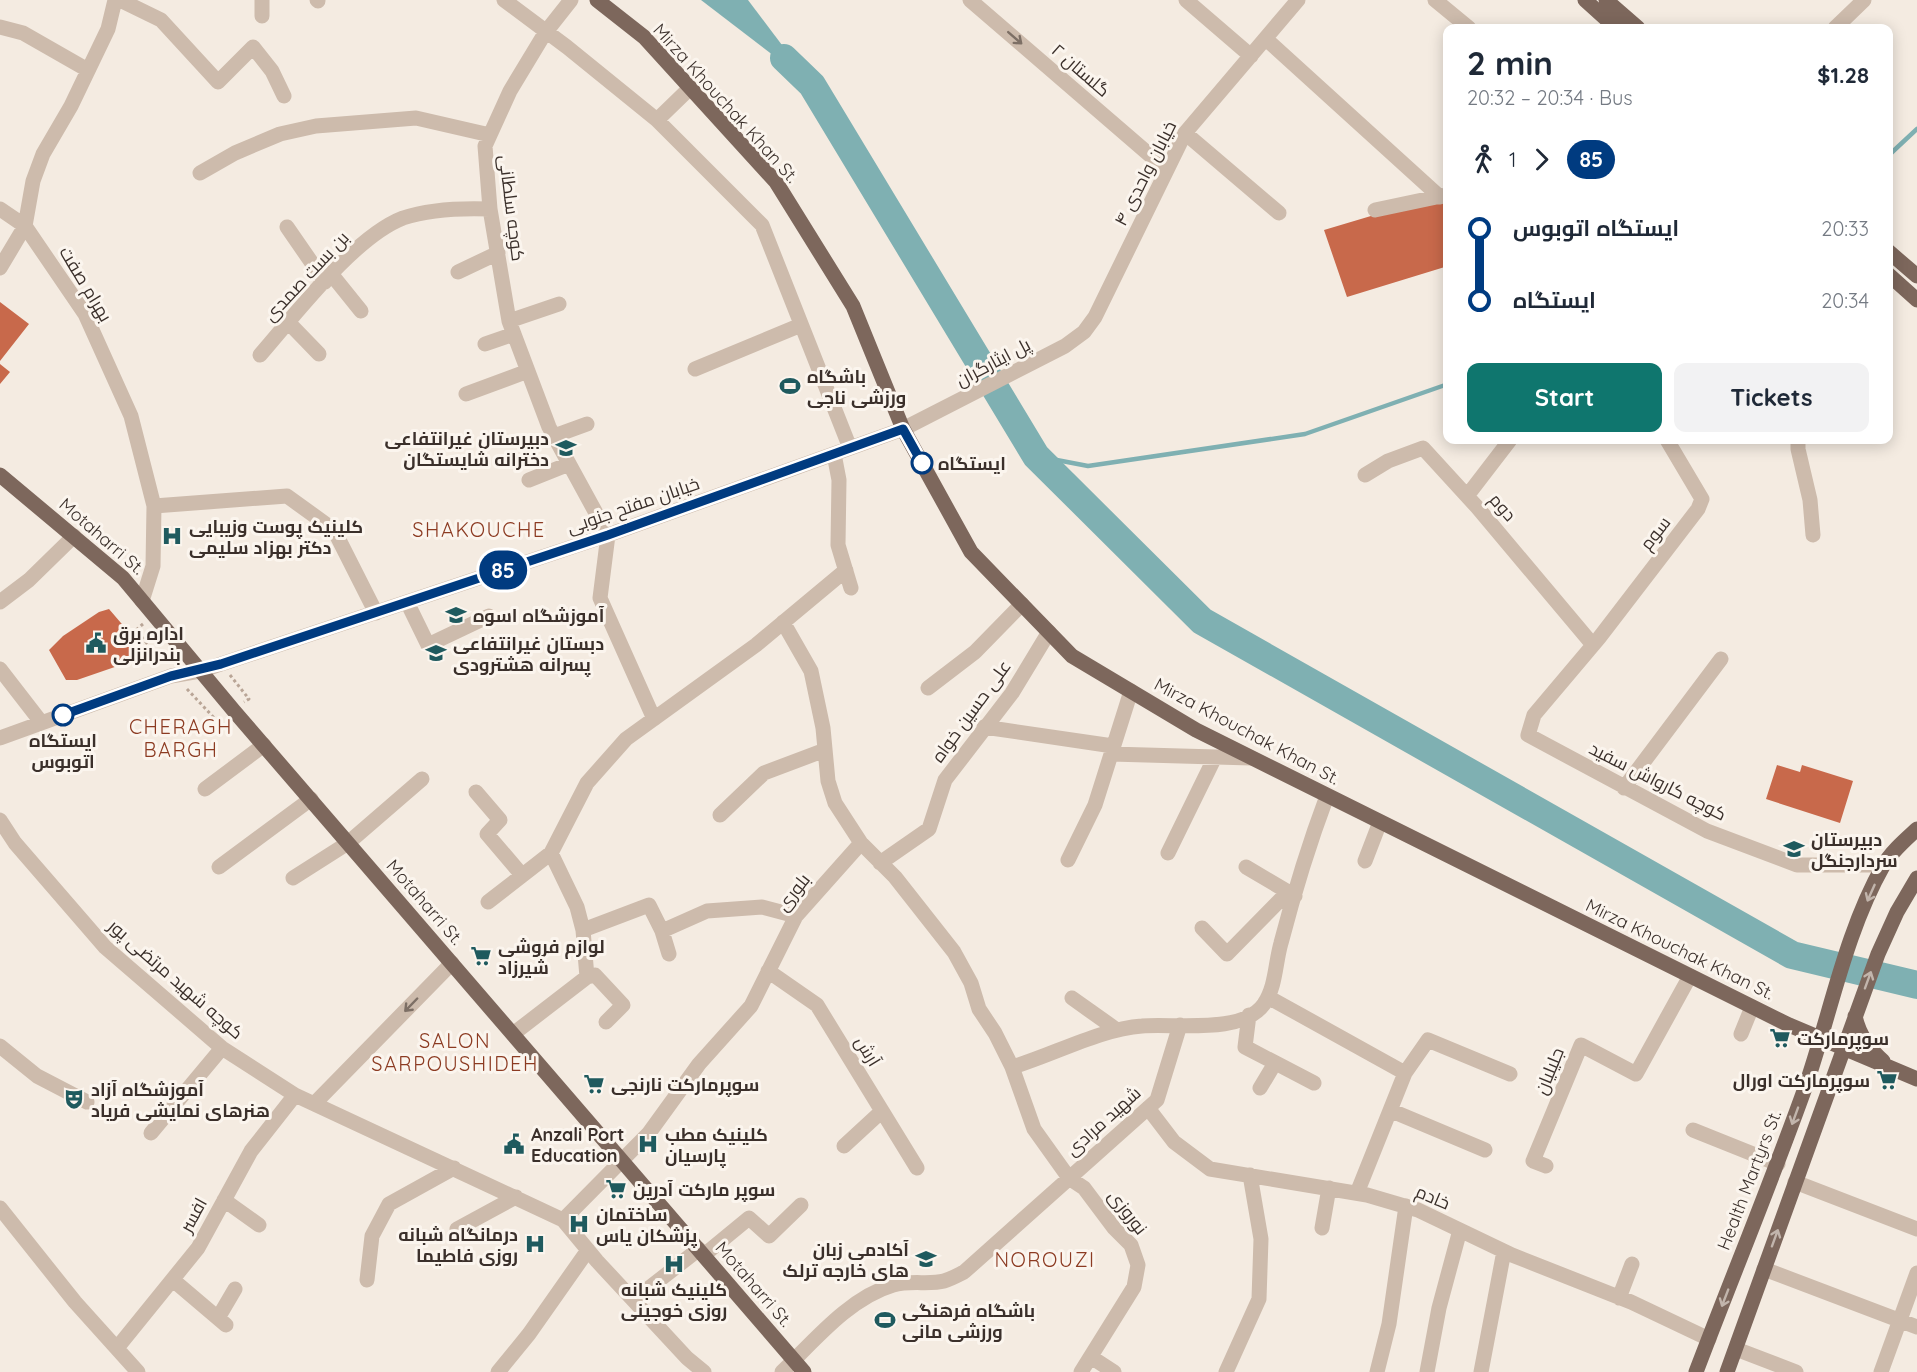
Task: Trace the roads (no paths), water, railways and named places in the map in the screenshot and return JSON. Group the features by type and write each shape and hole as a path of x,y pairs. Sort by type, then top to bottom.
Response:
{"main road":[{"name":"Mirza Khouchak Khan St.","path":"597,0 644,37 776,182 853,306 903,429 971,552 1072,656 1196,730 1251,758 1789,1025 1917,1079"},
{"path":"1585,0 1612,24"},
{"path":"1606,0 1633,24"},
{"path":"1893,255 1917,276"},
{"path":"1893,278 1917,300"},
{"name":"Motaharri St.","path":"0,475 123,578 200,671 799,1366"},
{"path":"1884,865 1917,829"},
{"name":"Health Martyrs St.","path":"1696,1372 1778,1164 1816,1057 1830,1000 1884,865"},
{"path":"1727,1372 1878,954 1915,886"},
{"path":"1857,1012 1857,1028 1870,1048 1892,1070"},
{"path":"1789,1025 1809,1041 1816,1057"}],"street":[{"path":"0,268 25,226 33,181 43,154 71,106 86,69 108,29 115,0"},
{"path":"120,0 161,20 218,82 253,47 272,71 284,96"},
{"path":"504,0 545,33 567,47 657,120 762,225 850,448"},
{"name":"کوچه سلطانی","path":"571,0 545,33 510,91 485,146 490,209 511,328 554,436 608,535"},
{"name":"گلستان ۲","path":"970,0 1166,169"},
{"path":"1186,0 1251,56"},
{"name":"خیابان واحدی ۴","path":"1065,346 1084,332 1095,317 1185,134 1299,0"},
{"path":"1435,0 1464,24"},
{"path":"1839,24 1864,0"},
{"path":"0,27 22,33 86,69"},
{"path":"1266,39 1443,195"},
{"path":"657,120 690,88"},
{"path":"200,173 235,153 280,134 316,126 416,118 490,135"},
{"path":"1185,134 1279,213"},
{"path":"1375,210 1443,196"},
{"name":"بن بست صمدی","path":"260,355 366,240 403,218 460,208 490,209"},
{"path":"0,209 25,226"},
{"name":"بهرام صفت","path":"25,226 85,314 131,416 154,506 153,566 142,601"},
{"path":"288,227 329,278 361,311"},
{"path":"458,272 498,253"},
{"path":"485,344 559,304"},
{"path":"288,322 319,354"},
{"path":"695,369 801,325"},
{"name":"پل ایثارگران","path":"939,412 1065,346"},
{"path":"466,394 528,371"},
{"name":"خیابان مفتح جنوبی","path":"0,738 171,676 200,671 608,535 903,429 939,412"},
{"path":"554,436 587,424"},
{"path":"1467,495 1507,444"},
{"name":"سوم","path":"1593,645 1698,509 1702,499 1669,444"},
{"path":"1798,444 1810,500 1813,536"},
{"name":"دوم","path":"1365,475 1388,461 1423,448 1467,495 1593,645"},
{"path":"834,454 839,480 838,545 851,588"},
{"path":"529,480 569,464"},
{"path":"154,506 287,496 334,530 376,613"},
{"path":"608,535 600,598 654,718"},
{"path":"0,602 29,580 74,536"},
{"path":"488,902 551,853 586,783 626,739 756,645 846,570"},
{"path":"407,602 428,645 489,616"},
{"path":"928,688 975,652 1022,604"},
{"path":"783,622 811,671 828,781 835,803 861,843"},
{"name":"علی حسین خواه","path":"880,863 929,829 945,780 1012,693 1048,632"},
{"name":"کوچه کارواش سفید","path":"1593,645 1534,715 1528,735 1707,831 1797,865 1884,865"},
{"path":"1624,788 1721,659"},
{"path":"0,669 41,722"},
{"path":"1068,860 1095,805 1131,691"},
{"path":"984,727 1112,750 1251,758"},
{"path":"205,789 264,745"},
{"path":"720,815 764,773 825,750"},
{"path":"1168,853 1215,757"},
{"path":"293,878 348,843 422,779"},
{"path":"476,792 500,820 487,834 522,875"},
{"path":"1012,1067 1117,1030 1140,1026 1208,1026 1241,1020 1262,1007 1272,990 1292,894 1327,796"},
{"path":"219,867 311,799"},
{"name":"کوچه شهید مرتضی پور","path":"0,820 15,843 105,946 222,1048 295,1095 563,1220"},
{"path":"1365,861 1380,822"},
{"name":"نوروزی","path":"861,843 954,952 971,983 979,1009 995,1033 1012,1067 1034,1129 1069,1178 1084,1188 1114,1228 1131,1245 1138,1265 1134,1287 1081,1372"},
{"name":"بلوری","path":"563,1220 649,1133 699,1064 751,1006 796,916 861,843"},
{"path":"551,853 577,907 583,930 587,977"},
{"path":"1246,867 1292,894"},
{"path":"1202,928 1227,954 1292,894"},
{"path":"583,930 649,905 662,931 669,954"},
{"path":"662,931 707,911 762,907 796,916"},
{"path":"314,1104 452,963"},
{"name":"آرش","path":"768,971 818,1005 917,1168"},
{"path":"513,1034 587,977 595,975 623,1005 606,1022"},
{"name":"جلیلیان","path":"1545,1166 1533,1161 1581,1045 1636,1074 1690,976"},
{"path":"1268,996 1405,1073"},
{"path":"1072,998 1117,1030"},
{"path":"1741,1034 1752,1007"},
{"path":"1249,1015 1245,1047 1314,1083"},
{"name":"شهید مرادی","path":"782,1372 799,1366 841,1314 869,1297 892,1285 918,1281 942,1282 964,1272 1157,1100 1180,1025"},
{"path":"1358,1193 1405,1073 1428,1040 1510,1074"},
{"path":"0,1046 36,1076 87,1102"},
{"path":"152,1133 222,1048"},
{"path":"1260,1088 1275,1063"},
{"name":"افسر","path":"117,1348 198,1248 251,1151 295,1095"},
{"name":"خادم","path":"1148,1108 1174,1142 1210,1169 1358,1193 1406,1206 1504,1251 1619,1298 1709,1339"},
{"path":"844,1146 882,1111"},
{"path":"1392,1111 1485,1150"},
{"path":"1692,1130 1778,1164"},
{"path":"367,1280 372,1236 389,1204 454,1168"},
{"path":"1226,1372 1259,1299 1261,1239 1250,1175"},
{"path":"1794,1182 1917,1229"},
{"path":"1322,1228 1329,1188"},
{"path":"457,1229 516,1197"},
{"path":"224,1200 259,1225"},
{"path":"635,1299 749,1218 769,1236 801,1204"},
{"path":"1377,1372 1389,1324 1406,1206"},
{"path":"0,1208 75,1302 138,1372"},
{"path":"563,1220 588,1251 635,1299 687,1358 704,1372"},
{"path":"1427,1372 1439,1308 1460,1230"},
{"path":"498,1372 529,1334 588,1251"},
{"path":"1481,1372 1504,1251"},
{"path":"1619,1298 1632,1264"},
{"path":"1764,1269 1917,1327"},
{"path":"1881,1372 1917,1273"},
{"path":"172,1280 222,1321 235,1289"},
{"path":"1736,1349 1796,1372"},
{"path":"1091,1357 1114,1372"}],"water":[{"path":"701,0 748,0 812,85"}],"waterway":[{"path":"784,58 812,85 1036,456 1202,621 1792,955 1917,985"},
{"path":"1893,151 1917,129"},
{"path":"1036,456 1088,466 1305,434 1443,386"}],"place":[{"name":"باشگاه ورزشی ناجی","path":"790,386"},
{"name":"دبیرستان غیرانتفاعی دخترانه شایستگان","path":"566,448"},
{"name":"ایستگاه","path":"922,463"},
{"name":"کلینیک پوست وزیبایی دکتر بهزاد سلیمی","path":"172,536"},
{"name":"آموزشگاه اسوه","path":"456,615"},
{"name":"اداره برق بندرانزلی","path":"96,643"},
{"name":"دبستان غیرانتفاعی پسرانه هشترودی","path":"436,653"},
{"name":"ایستگاه اتوبوس","path":"63,715"},
{"name":"دبیرستان سردارجنگل","path":"1794,849"},
{"name":"لوازم فروشی شیرزاد","path":"481,956"},
{"name":"سوپرمارکت","path":"1780,1038"},
{"name":"سوپرمارکت اورال","path":"1887,1080"},
{"name":"سوپرمارکت نارنجی","path":"594,1084"},
{"name":"آموزشگاه آزاد هنرهای نمایشی فریاد","path":"74,1099"},
{"name":"Anzali Port Education","path":"514,1144"},
{"name":"کلینیک مطب پارسیان","path":"648,1144"},
{"name":"سوپر مارکت آدرین","path":"616,1189"},
{"name":"ساختمان پزشکان یاس","path":"579,1224"},
{"name":"درمانگاه شبانه روزی فاطیما","path":"535,1244"},
{"name":"آکادمی زبان های خارجه ترلک","path":"926,1259"},
{"name":"کلینیک شبانه روزی خوجینی","path":"674,1264"},
{"name":"باشگاه فرهنگی ورزشی مانی","path":"885,1320"}],"district":[{"name":"SHAKOUCHE","path":"479,529"},
{"name":"CHERAGH BARGH","path":"181,738"},
{"name":"SALON SARPOUSHIDEH","path":"455,1052"},
{"name":"NOROUZI","path":"1045,1259"}]}
